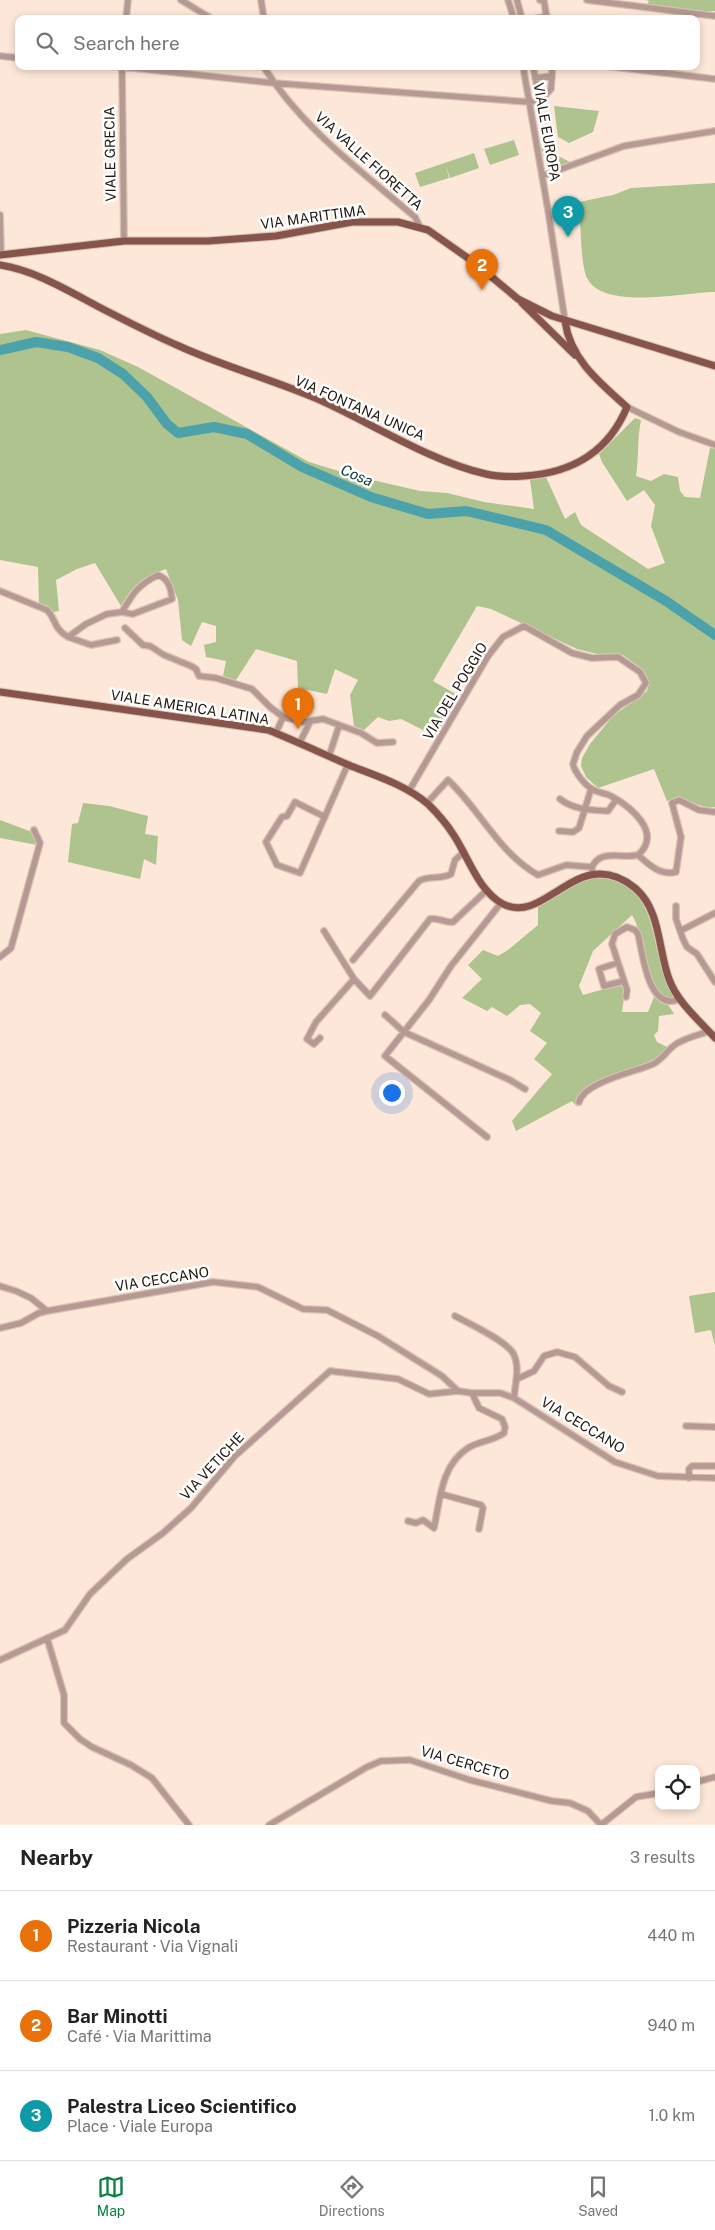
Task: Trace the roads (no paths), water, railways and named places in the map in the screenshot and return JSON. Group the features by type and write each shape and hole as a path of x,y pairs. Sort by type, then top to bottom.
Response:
{"main road":[{"name":"VIA MARITTIMA","path":"0,255 124,241 208,241 276,236 352,222 398,222 428,230 474,262 518,299 565,321 715,366"},
{"path":"18,269 15,258 19,252"},
{"name":"VIA FONTANA UNICA","path":"0,265 18,269 57,285 180,347 318,400 424,450 486,474 513,476 543,475 572,465 593,454 608,440 620,424 626,407"},
{"path":"518,299 579,359 597,381 626,407"},
{"path":"565,321 569,339 579,359"},
{"name":"VIALE AMERICA LATINA","path":"0,692 248,727 276,733 300,742 409,791 427,803 440,817 487,890 501,903"},
{"path":"501,903 515,907 526,906 543,899 592,870 622,880 636,889 646,901 654,918 668,978 680,999 713,1035"}],"street":[{"path":"126,15 128,0"},
{"path":"181,0 205,15"},
{"path":"261,0 263,15"},
{"path":"508,0 513,15"},
{"path":"517,0 521,15"},
{"path":"540,0 544,1 547,15"},
{"path":"587,0 715,16"},
{"path":"0,56 15,58"},
{"name":"VIALE GRECIA","path":"122,70 124,241"},
{"path":"160,70 273,82 529,102 540,101 551,89 552,70"},
{"name":"VIA VALLE FIORETTA","path":"266,70 273,82 316,133 415,217 420,227"},
{"name":"VIALE EUROPA","path":"524,70 565,321"},
{"path":"534,70 540,101"},
{"path":"640,70 715,79"},
{"path":"535,78 552,76"},
{"path":"542,176 624,146 715,131"},
{"path":"0,215 0,255"},
{"path":"626,407 691,437 715,445"},
{"path":"68,637 96,619 122,612 133,614 172,599 169,584 164,577 158,576 151,579 133,592 122,612"},
{"path":"0,591 47,610 51,614 55,627 68,637 90,645 117,640"},
{"name":"VIA DEL POGGIO","path":"409,791 488,656 503,637 524,626 572,653 592,658 618,658 640,672 646,683 638,695 605,718 587,736 573,760 574,768 591,789 616,800 639,818 647,829 646,844 638,855"},
{"path":"125,628 143,645 150,646 164,655 192,666 196,669 199,676 216,678 252,688 270,708 283,717 310,722 323,719 361,733 377,743 393,742"},
{"path":"276,733 283,717"},
{"path":"300,742 310,722"},
{"path":"329,756 339,726"},
{"path":"325,818 295,802 287,816 282,817 266,842 277,865 300,873 325,818 348,764"},
{"path":"427,803 448,780 463,793 500,843 527,868 538,875 566,865 592,870 597,859 604,856 626,857 638,855 657,870 668,874 676,872 681,837 672,803 679,800 700,810 715,812"},
{"path":"559,831 569,833 576,831 580,825 591,789"},
{"path":"560,799 567,805 585,810 608,811 616,800"},
{"path":"0,957 11,948 40,843 34,830"},
{"path":"353,960 419,881 424,878 444,878 451,874 455,860 464,852"},
{"path":"324,931 354,979 370,996 430,920 434,918 448,923 453,922 487,890"},
{"path":"487,1137 385,1056 429,1000 450,966 501,903"},
{"path":"676,906 676,919 687,947 697,954 715,982"},
{"path":"680,932 715,914"},
{"path":"626,997 627,990 612,944 612,938 621,928 631,928 638,934 648,977 655,993 662,1000 669,1002 680,999"},
{"path":"617,963 598,969 604,986 624,981"},
{"path":"320,1038 314,1044 307,1039 316,1022 354,979"},
{"path":"385,1015 404,1032 510,1080 525,1089"},
{"path":"579,1102 580,1097 597,1084 654,1063 676,1044 713,1035"},
{"name":"VIA CECCANO","path":"0,1328 22,1323 39,1313 47,1311 213,1282 258,1287 303,1309 327,1310 378,1336 442,1376 458,1391"},
{"path":"0,1286 31,1298 47,1311"},
{"path":"455,1316 492,1336 513,1351 516,1357 517,1379 514,1398"},
{"path":"517,1379 534,1371 544,1356 557,1352 575,1357 608,1386 622,1392"},
{"name":"VIA VETICHE","path":"0,1660 65,1630 90,1594 127,1559 170,1527 191,1508 235,1456 330,1372 398,1379 429,1394 458,1391 472,1394 500,1393"},
{"name":"VIA CECCANO","path":"500,1393 514,1398 615,1462 658,1476 715,1478"},
{"path":"408,1521 416,1523 423,1520 434,1528 444,1476 466,1449 486,1440 497,1439 504,1434 505,1427 502,1419 479,1408 472,1394"},
{"path":"686,1426 715,1427"},
{"path":"688,1478 689,1469 692,1466 715,1466"},
{"path":"441,1494 481,1505 483,1508 478,1530"},
{"path":"47,1638 64,1695 64,1723 80,1739 92,1747 131,1765 152,1778 188,1825"},
{"name":"VIA CERCETO","path":"269,1825 367,1767 381,1761 410,1760 470,1780 552,1801 570,1803 588,1811 601,1825"},
{"path":"700,1781 715,1777"},
{"path":"601,1825 636,1797 655,1794"}],"waterway":[{"name":"Cosa","path":"0,350 36,342 68,347 98,358 123,374 147,397 167,424 178,433 214,427 247,434 302,467 371,497 428,514 466,511 546,530 666,601 715,635"}],"place":[{"name":"Palestra Liceo Scientifico","path":"568,237"},
{"name":"Bar Minotti","path":"482,290"},
{"name":"Pizzeria Nicola","path":"298,729"}]}
